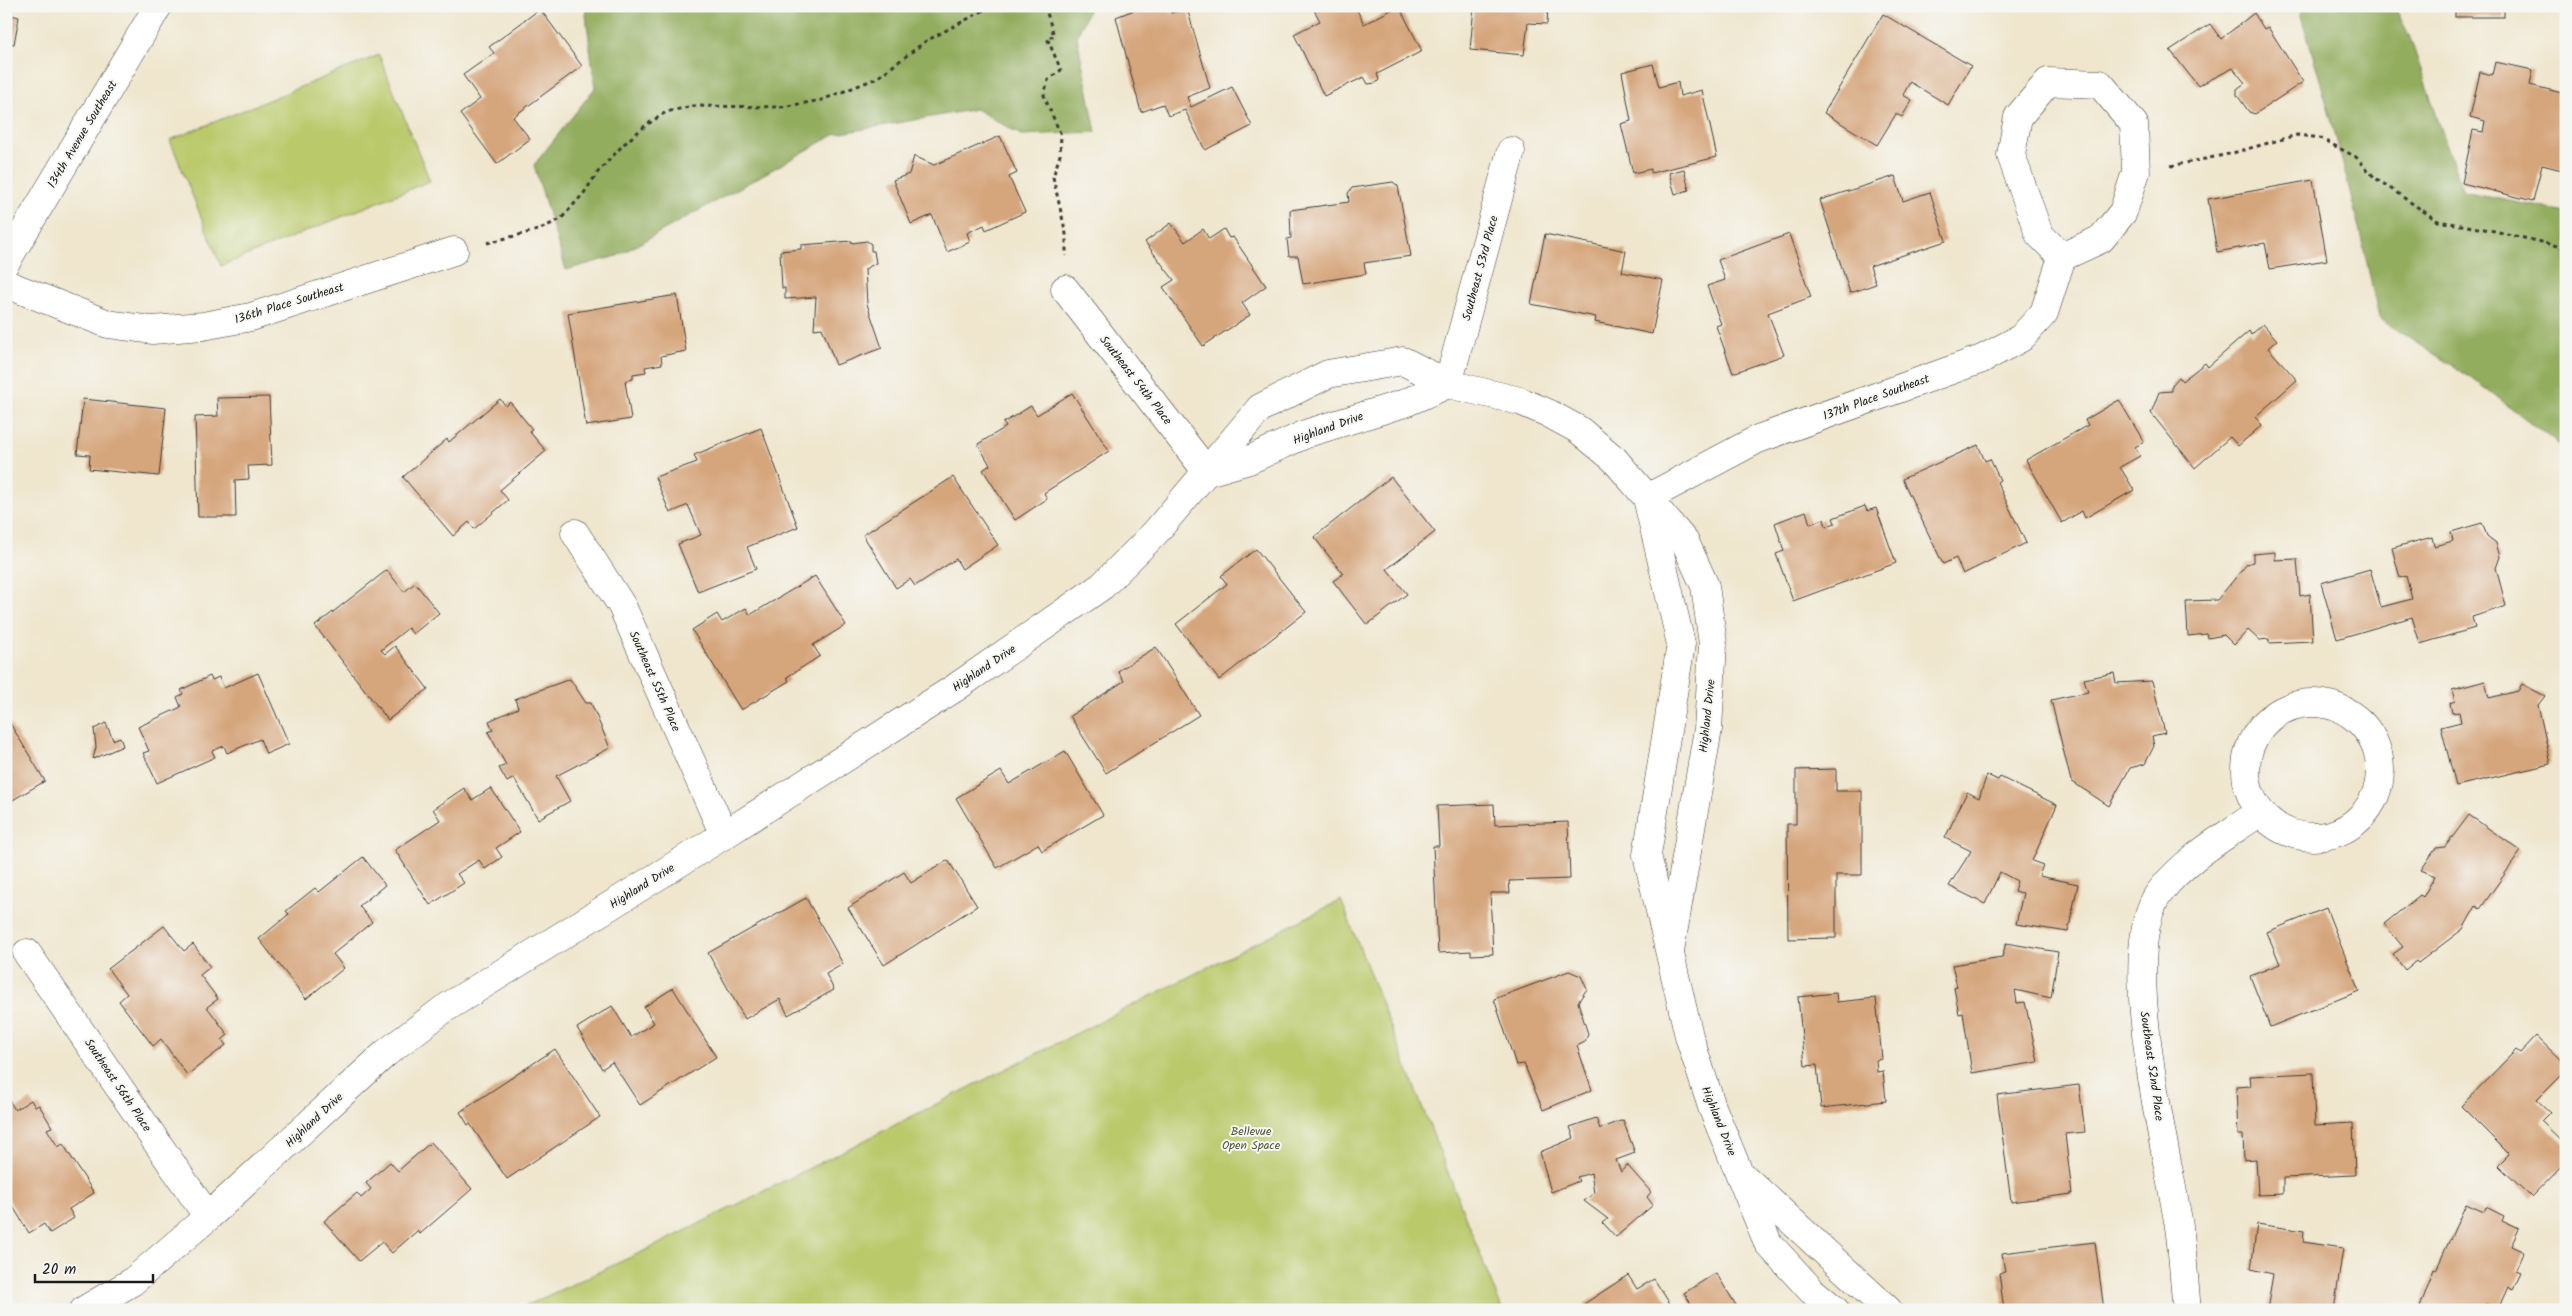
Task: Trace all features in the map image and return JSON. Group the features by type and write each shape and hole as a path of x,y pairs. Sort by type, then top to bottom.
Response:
{"street":[{"name":"134th Avenue Southeast","path":"6,262 158,6"},
{"path":"2048,82 2100,84 2134,124 2136,172 2123,212 2101,239 2062,256 2039,234 2011,156 2018,117 2048,82"},
{"name":"Southeast 53rd Place","path":"1448,384 1511,151"},
{"name":"136th Place Southeast","path":"6,284 108,324 152,330 203,326 251,317 454,251"},
{"name":"137th Place Southeast","path":"1647,498 1758,439 1982,359 2021,338 2044,313 2062,256"},
{"name":"Southeast 54th Place","path":"1065,289 1207,472"},
{"name":"Highland Drive","path":"84,1310 132,1282 208,1217 386,1053 444,1009 724,835 955,688 1102,586 1155,534 1260,408 1328,374 1403,362 1448,384 1520,401 1579,430 1614,459 1685,542 1705,586 1713,644 1708,729 1670,951"},
{"name":"Highland Drive","path":"1207,472 1249,460 1308,433 1405,403 1448,384"},
{"name":"Highland Drive","path":"1647,498 1681,644 1647,854 1689,1036 1712,1108 1768,1243 1812,1290 1835,1310"},
{"name":"Southeast 55th Place","path":"575,533 622,606 724,835"},
{"path":"2301,703 2331,706 2345,711 2364,725 2376,744 2381,767 2378,790 2368,810 2352,826 2331,836 2311,838 2292,835 2274,826 2260,812 2249,792 2246,769 2250,746 2261,726 2279,712 2301,703"},
{"name":"Southeast 52nd Place","path":"2186,1310 2179,1228 2144,1029 2141,969 2146,924 2159,893 2193,859 2260,812"},
{"name":"Southeast 56th Place","path":"27,953 208,1217"},
{"name":"Highland Drive","path":"1741,1174 1888,1310"}],"path":[{"path":"454,251 538,230 561,219 584,193 598,172 624,144 645,126 666,112 693,106 782,107 822,100 877,78 926,40 992,6"},
{"path":"1045,6 1054,36 1047,38 1061,70 1048,80 1044,95 1062,135 1060,155 1053,177 1066,234 1065,289"},
{"path":"2165,167 2230,154 2297,135 2320,138 2356,157 2375,178 2438,220 2566,248"}],"green space":[{"path":"585,6 1090,6 1077,37 1096,132 1021,135 976,109 836,134 617,256 566,270 534,165 595,88"},
{"path":"2298,6 2394,6 2409,35 2463,192 2566,212 2566,450 2479,383 2379,318 2362,239 2342,161"},
{"path":"379,55 430,181 221,266 170,140"},
{"name":"Bellevue Open Space","path":"1341,900 1502,1310 517,1310 661,1243"}],"building":[{"path":"6,6 13,6 11,15 19,17 14,44 6,43"},
{"path":"1145,6 1169,6 1171,13 1187,8 1210,88 1187,97 1191,107 1232,87 1252,126 1205,150 1185,110 1168,116 1163,104 1141,112 1116,17"},
{"path":"1312,6 1355,6 1364,24 1399,6 1422,51 1377,74 1379,80 1376,83 1368,84 1364,77 1324,96 1294,34 1320,21"},
{"path":"1474,6 1548,6 1547,24 1528,23 1524,55 1470,50"},
{"path":"2455,6 2504,6 2504,17 2455,17"},
{"path":"540,9 582,66 513,117 530,139 497,164 460,114 480,99 463,75 494,53 489,47"},
{"path":"2254,13 2264,29 2268,27 2303,82 2255,114 2249,112 2237,95 2237,89 2245,83 2233,68 2198,86 2170,50 2210,24 2221,39"},
{"path":"1883,14 1971,66 1948,105 1910,82 1903,95 1912,100 1902,117 1896,114 1877,145 1824,113"},
{"path":"2495,62 2533,70 2530,85 2566,94 2566,171 2542,165 2533,201 2462,183 2473,130 2483,132 2485,121 2470,117 2480,72 2492,75"},
{"path":"1653,64 1659,87 1678,82 1680,96 1702,90 1717,157 1651,173 1651,169 1633,173 1621,124 1631,121 1622,72"},
{"path":"1000,136 1017,173 1009,177 1025,212 986,230 984,225 967,233 970,242 947,252 932,215 911,224 893,180 909,174 914,156 934,165"},
{"path":"1684,169 1689,190 1675,194 1669,173"},
{"path":"1895,176 1903,201 1930,192 1946,241 1870,266 1876,284 1850,293 1820,200"},
{"path":"2313,180 2327,260 2270,269 2265,243 2217,252 2208,199"},
{"path":"1393,182 1398,186 1411,256 1364,263 1366,274 1303,284 1298,256 1289,256 1287,239 1291,238 1290,210 1349,202 1348,193 1352,188"},
{"path":"1171,223 1185,242 1203,229 1209,239 1224,229 1229,238 1233,237 1266,286 1242,303 1250,315 1203,346 1163,287 1174,280 1145,242"},
{"path":"1545,234 1626,251 1622,272 1663,280 1652,334 1595,322 1596,317 1531,304"},
{"path":"1789,234 1811,297 1768,313 1784,355 1733,373 1716,326 1721,324 1707,286 1725,280 1718,260"},
{"path":"852,241 852,243 867,241 871,244 871,251 874,251 876,263 865,269 867,304 882,348 836,365 822,328 814,329 816,297 785,299 785,288 782,288 780,251 801,249 801,245"},
{"path":"677,295 686,351 661,356 662,364 645,367 646,372 633,374 633,379 625,381 631,419 586,426 568,313"},
{"path":"2263,324 2277,340 2268,348 2297,380 2255,417 2262,425 2238,446 2230,437 2195,468 2151,413 2159,392 2172,391 2172,385 2179,377 2182,381 2205,363 2208,367 2249,331 2251,335"},
{"path":"1072,393 1109,451 1044,493 1047,499 1015,520 983,470 990,465 978,444 1006,427 1003,423 1031,406 1037,415"},
{"path":"269,397 272,465 248,466 249,479 235,480 236,517 198,517 195,417 218,416 217,398"},
{"path":"83,399 166,408 159,476 89,469 90,455 77,454"},
{"path":"500,399 506,406 510,402 532,429 529,431 546,451 500,490 508,500 474,529 469,522 453,536 403,477 447,439 449,442"},
{"path":"2119,400 2144,442 2135,447 2140,456 2120,467 2134,490 2085,518 2082,511 2062,523 2026,460 2088,425 2085,420"},
{"path":"761,428 798,527 747,547 756,569 698,592 678,544 701,535 688,505 670,513 655,477 697,462 694,455"},
{"path":"1978,445 1985,461 1990,459 2000,480 1997,482 2026,543 1963,574 1956,558 1943,564 1902,479"},
{"path":"953,477 998,545 962,569 956,559 915,586 910,579 896,588 863,535"},
{"path":"1391,477 1435,532 1387,569 1407,594 1367,625 1333,581 1343,574 1314,537"},
{"path":"1865,506 1867,511 1876,508 1896,563 1793,601 1776,554 1784,551 1775,523 1806,511 1810,524 1824,519 1826,527 1835,523 1833,518"},
{"path":"2482,523 2487,536 2496,543 2500,557 2496,568 2506,606 2472,617 2475,628 2420,644 2412,617 2337,639 2321,583 2370,569 2381,607 2412,599 2406,576 2400,578 2392,548 2432,537 2434,546 2453,541 2451,532"},
{"path":"1256,549 1306,612 1219,680 1176,624 1227,584 1221,576"},
{"path":"2275,552 2275,560 2297,559 2300,596 2310,594 2313,641 2269,643 2269,639 2259,640 2248,630 2234,645 2224,635 2208,638 2207,634 2188,636 2186,601 2217,600 2247,564 2253,562 2253,554"},
{"path":"387,570 404,592 415,583 439,613 413,634 408,628 381,650 385,654 395,646 428,689 388,720 315,626"},
{"path":"815,576 846,625 813,645 820,656 787,677 789,681 741,710 692,630 717,614 722,622 746,608 750,615"},
{"path":"1156,647 1199,715 1106,773 1070,716 1124,681 1118,671"},
{"path":"258,673 289,744 266,754 260,739 227,753 224,746 212,751 215,757 157,783 143,753 149,751 138,727 181,707 177,697 183,694 181,690 210,676 212,680 219,677 224,688"},
{"path":"2114,673 2116,683 2152,681 2165,733 2152,736 2154,746 2145,764 2130,768 2109,806 2071,781 2051,700 2088,692 2084,679"},
{"path":"570,679 586,703 591,703 610,748 556,776 570,801 538,819 514,778 507,782 499,768 506,765 488,732 493,730 489,721 518,708 515,699"},
{"path":"2485,681 2489,698 2518,691 2522,684 2545,696 2538,705 2551,764 2456,786 2441,727 2461,722 2459,712 2452,713 2450,703 2455,701 2452,690"},
{"path":"8,720 45,781 6,804 6,721"},
{"path":"106,723 113,740 120,737 123,746 93,759 96,747 94,729"},
{"path":"1065,751 1103,815 1042,851 1038,844 997,868 956,798 1001,771 1009,784"},
{"path":"1836,769 1836,791 1862,791 1862,875 1836,875 1836,938 1788,939 1787,824 1796,824 1796,770"},
{"path":"1987,775 1998,780 2000,777 2057,805 2032,861 2043,865 2039,876 2078,884 2068,932 2016,924 2023,893 2014,891 2017,881 2000,872 1985,904 1949,886 1971,851 1945,838 1967,792 1979,798"},
{"path":"464,788 472,800 491,788 520,832 496,848 502,857 485,869 479,860 457,874 464,883 430,905 395,850 440,820 433,809"},
{"path":"1494,804 1495,825 1568,822 1570,879 1509,881 1510,893 1490,893 1493,954 1471,955 1471,951 1438,953 1433,846 1439,846 1437,806"},
{"path":"2469,815 2521,851 2480,909 2476,906 2463,929 2418,963 2416,961 2405,970 2393,954 2403,947 2384,924 2420,895 2423,897 2435,876 2421,870 2436,848 2445,847"},
{"path":"363,857 385,885 359,906 372,922 333,954 344,968 306,999 259,939 289,914 286,911 315,888 319,892"},
{"path":"948,860 977,906 884,965 848,908 904,872 911,883"},
{"path":"806,898 843,964 826,974 834,990 788,1015 780,999 745,1019 708,953"},
{"path":"2326,908 2359,991 2270,1027 2250,976 2280,964 2267,932"},
{"path":"164,926 184,951 193,944 210,967 200,975 218,999 207,1007 228,1035 222,1040 226,1045 187,1075 161,1039 153,1046 119,1001 127,994 108,969"},
{"path":"2006,943 2058,952 2051,998 2015,990 2017,1003 2025,1002 2038,1062 1972,1073 1963,1013 1959,1014 1954,988 1957,987 1952,965 2002,957"},
{"path":"1569,971 1581,976 1587,989 1578,1002 1588,1034 1585,1042 1577,1046 1592,1090 1543,1110 1524,1064 1516,1065 1494,999"},
{"path":"673,988 716,1057 640,1105 612,1062 602,1069 577,1028 612,1006 631,1037 654,1023 644,1007"},
{"path":"1836,993 1837,1002 1876,998 1882,1059 1876,1060 1877,1072 1883,1071 1886,1101 1821,1108 1817,1065 1805,1066 1798,997"},
{"path":"2536,1036 2566,1065 2566,1071 2537,1100 2550,1112 2541,1121 2566,1145 2566,1161 2531,1197 2498,1165 2509,1154 2461,1106 2516,1050 2520,1053"},
{"path":"555,1049 600,1117 507,1179 460,1112"},
{"path":"2313,1073 2315,1125 2353,1123 2355,1175 2283,1178 2283,1194 2258,1195 2256,1159 2244,1160 2243,1135 2238,1135 2236,1087 2251,1086 2250,1076"},
{"path":"2079,1085 2085,1132 2065,1134 2072,1194 2011,1202 1997,1095"},
{"path":"6,1095 15,1110 31,1100 35,1107 39,1105 52,1127 47,1129 58,1147 63,1144 94,1193 69,1209 74,1218 50,1233 44,1224 29,1233 6,1195"},
{"path":"1596,1118 1600,1129 1623,1120 1635,1153 1616,1160 1621,1172 1627,1165 1651,1192 1647,1197 1653,1205 1616,1237 1603,1223 1608,1219 1584,1201 1594,1193 1591,1173 1577,1177 1579,1181 1551,1192 1540,1152 1574,1138 1570,1127"},
{"path":"431,1142 472,1189 420,1234 417,1231 392,1253 382,1242 359,1261 324,1221 357,1193 361,1198 371,1189 366,1183 390,1162 398,1171"},
{"path":"2466,1204 2484,1212 2486,1207 2504,1216 2502,1221 2519,1229 2511,1246 2524,1252 2516,1270 2521,1272 2513,1289 2508,1287 2498,1309 2486,1304 2483,1310 2419,1310 2434,1269 2436,1270"},
{"path":"2257,1224 2304,1231 2303,1242 2343,1248 2334,1310 2267,1310 2273,1274 2251,1269"},
{"path":"2095,1242 2104,1310 2034,1310 2033,1307 2004,1310 1999,1273 2005,1272 2002,1253"},
{"path":"1716,1273 1739,1310 1695,1310 1684,1293"},
{"path":"1628,1275 1637,1289 1654,1279 1674,1310 1587,1310 1584,1304"}]}
